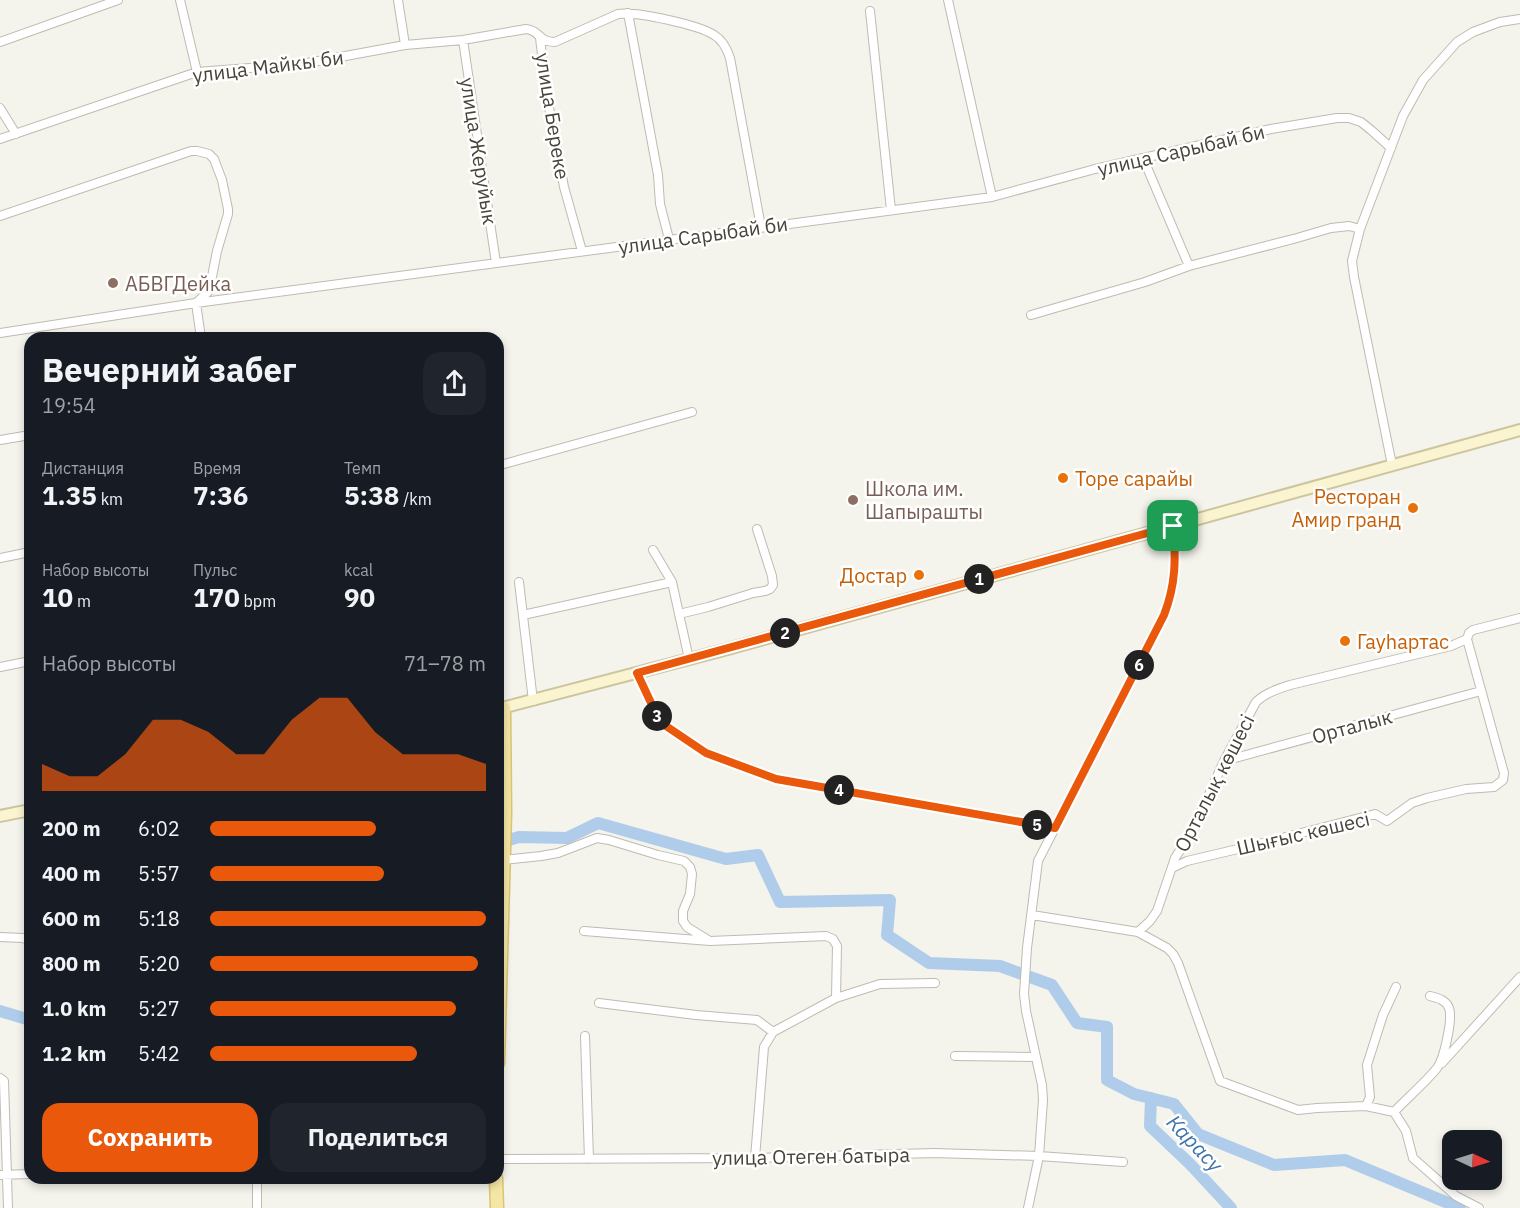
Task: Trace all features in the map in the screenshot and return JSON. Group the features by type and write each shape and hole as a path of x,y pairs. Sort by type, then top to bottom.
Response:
{"main road":[{"path":"504,707 689,660 1520,430"},
{"path":"504,787 504,834"},
{"path":"0,816 24,811"},
{"path":"496,1184 497,1208"}],"street":[{"path":"0,42 118,0"},
{"path":"180,0 197,72"},
{"path":"398,0 405,45"},
{"path":"948,0 992,197"},
{"path":"870,11 891,210"},
{"name":"улица Береке","path":"540,38 548,42 555,42 618,14 628,14 686,24 714,34 720,39 728,50 730,58 761,227"},
{"path":"628,14 658,175 660,204 669,239"},
{"path":"1392,465 1354,277 1352,261 1360,229 1403,116 1423,80 1456,42 1473,32 1500,22 1520,19"},
{"name":"улица Майкы би","path":"0,139 197,72 302,64 405,45 463,40 526,29 533,30 540,38"},
{"name":"улица Береке","path":"540,38 547,97 562,176 582,251"},
{"name":"улица Жеруйык","path":"463,40 496,263"},
{"path":"0,108 16,134"},
{"name":"улица Сарыбай би","path":"0,333 196,303 992,197 1143,158 1271,129 1337,118 1349,118 1361,122 1391,148"},
{"path":"0,216 191,151 209,154 214,159 222,180 228,214 208,292 196,303 200,332"},
{"path":"1143,158 1189,266"},
{"path":"1031,315 1145,282 1189,266 1331,228 1349,226 1360,229"},
{"path":"504,464 692,412"},
{"path":"0,440 24,436"},
{"path":"1028,1208 1039,1156 1043,1100 1024,994 1027,948 1038,861 1164,615 1171,596 1176,556 1173,526"},
{"path":"679,614 770,589 773,585 772,576 757,529"},
{"path":"653,550 672,582 689,660"},
{"path":"0,558 24,553"},
{"path":"519,582 533,701"},
{"path":"523,615 672,582"},
{"name":"Орталық көшесі","path":"1138,932 1157,911 1180,849 1192,830 1224,761 1256,702 1272,691 1290,685 1451,646 1467,639 1473,630 1520,618"},
{"path":"1467,639 1480,691"},
{"path":"0,667 24,661"},
{"path":"637,673 660,722 706,753 776,779 1055,828"},
{"name":"Орталык","path":"1224,761 1480,691"},
{"name":"Шығыс көшесі","path":"1172,868 1187,861 1376,814 1387,821 1419,800 1458,790 1494,787 1503,780 1504,772 1480,691"},
{"path":"504,856 541,856 558,853 597,838 684,861 690,867 692,874 690,894 683,911 683,921 687,927 710,941"},
{"path":"1032,915 1138,932 1167,948 1173,954 1220,1081 1298,1110 1366,1106 1394,1112 1407,1131 1413,1158 1456,1196 1479,1208"},
{"path":"584,931 710,941 826,936 833,939 837,946 836,998"},
{"path":"0,937 24,938"},
{"path":"1394,1112 1520,977"},
{"path":"755,1158 764,1047 773,1032 836,998 880,984 935,984"},
{"path":"1366,1106 1370,1097 1367,1065 1383,1015 1396,987"},
{"path":"1430,996 1442,999 1449,1006 1448,1037 1439,1066"},
{"path":"599,1003 757,1020 773,1032"},
{"path":"585,1036 589,1159"},
{"path":"955,1056 1036,1057"},
{"path":"0,1078 4,1081 4,1175 8,1208"},
{"name":"улица Отеген батыра","path":"504,1160 934,1154 1039,1156 1123,1162"},
{"path":"4,1175 24,1174"},
{"path":"257,1184 257,1208"}],"waterway":[{"path":"504,841 519,837 567,838 598,823 726,859 758,855 780,902 890,900 887,935 929,963 1000,966 1052,985 1077,1023 1107,1027 1107,1080 1134,1094 1174,1104 1198,1134 1274,1165 1345,1160 1460,1208"},
{"path":"0,1011 24,1018"},
{"name":"Карасу","path":"1151,1098 1150,1126 1231,1208"}],"place":[{"name":"АБВГДейка","path":"113,283"},
{"name":"Торе сарайы","path":"1063,478"},
{"name":"Школа им. Шапырашты","path":"853,500"},
{"name":"Ресторан Амир гранд","path":"1413,508"},
{"name":"Достар","path":"919,575"},
{"name":"Гауhартас","path":"1345,641"}],"route":[{"path":"1173,526 1176,556 1171,596 1164,615 1055,828 776,779 706,753 660,722 637,673 724,650 1173,526"}]}
